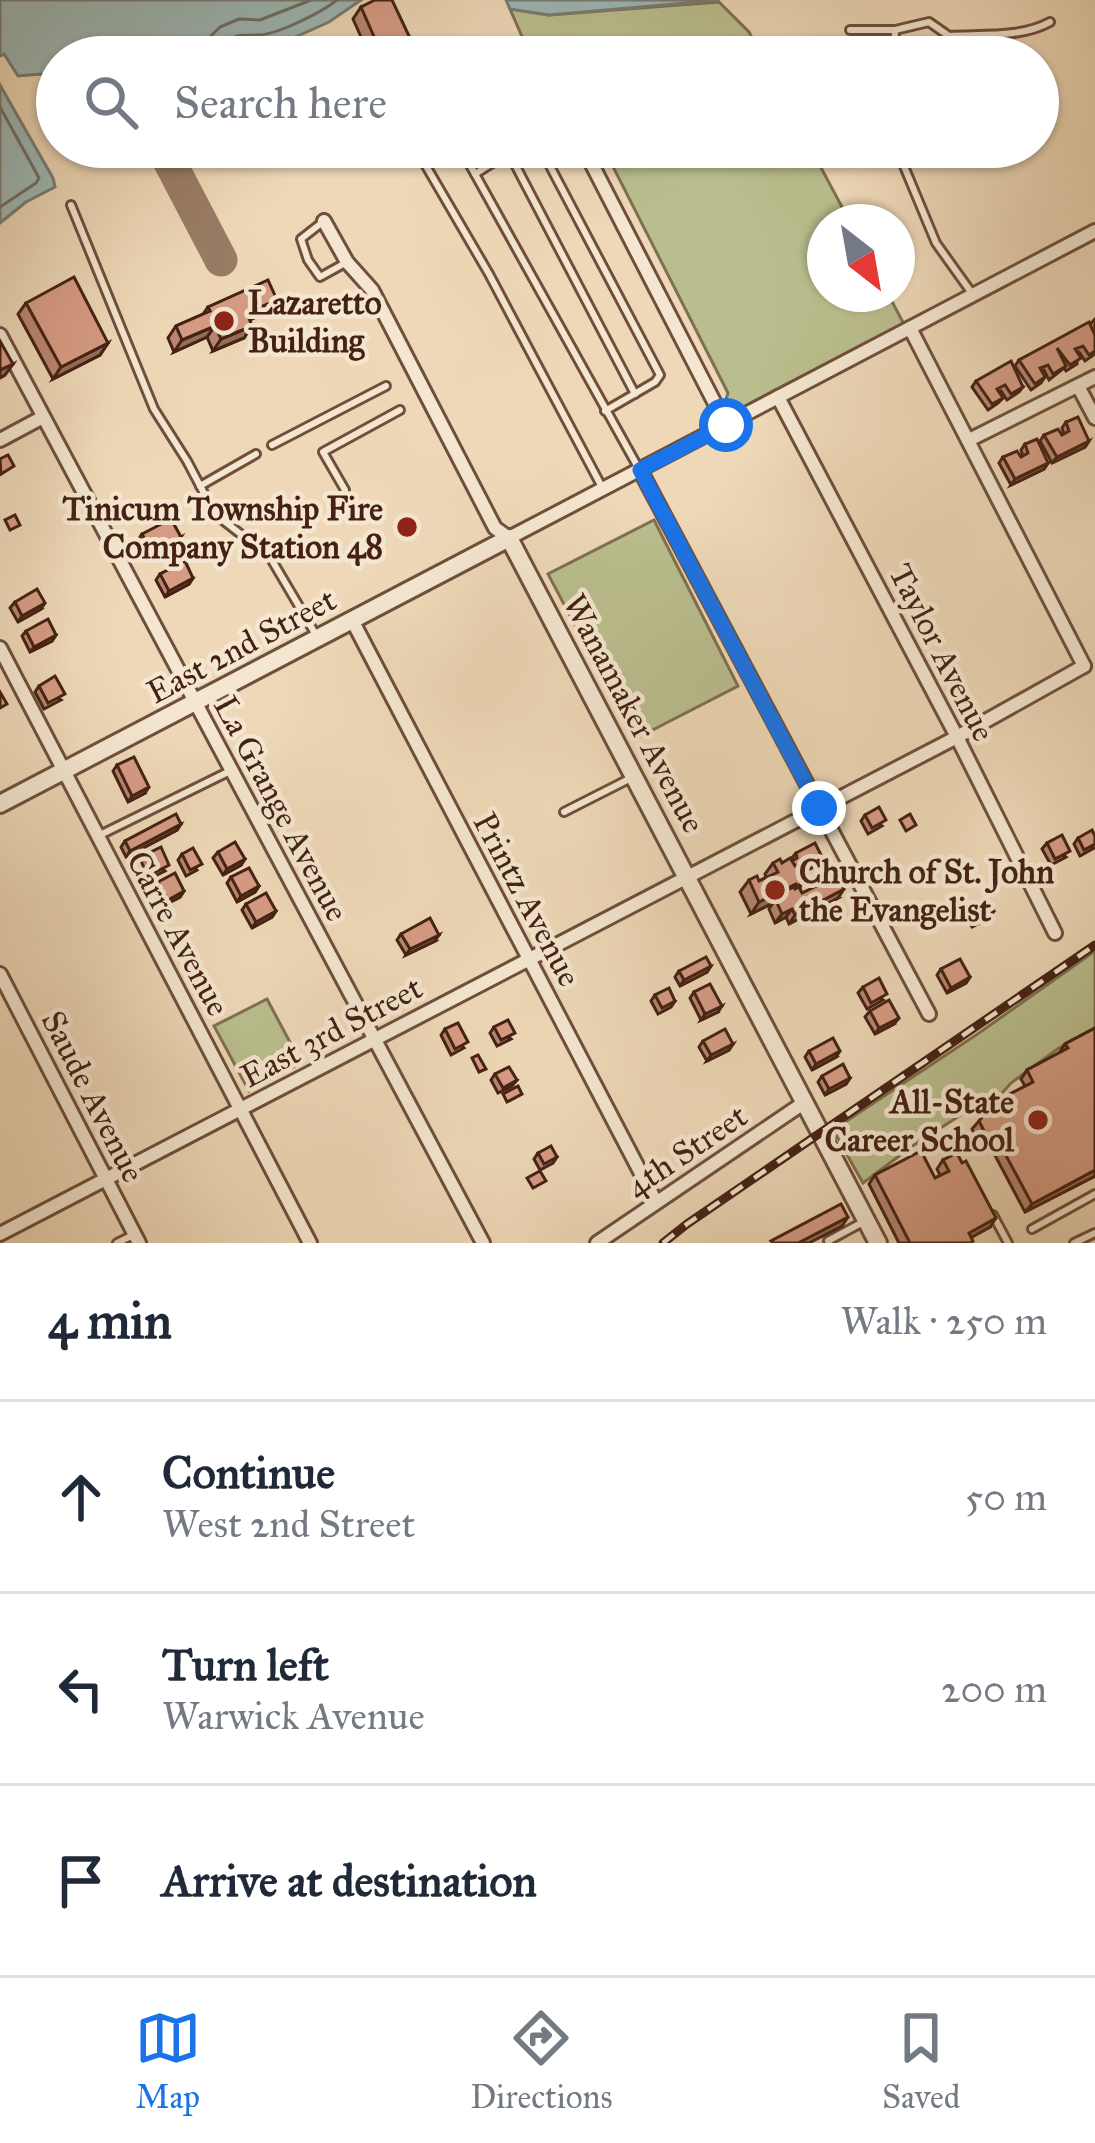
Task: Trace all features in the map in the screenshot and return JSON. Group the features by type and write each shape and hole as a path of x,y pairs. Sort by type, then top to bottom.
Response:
{"street":[{"path":"595,168 726,425"},
{"name":"Wanamaker Avenue","path":"324,221 347,262 372,290 495,528 509,538 878,1243"},
{"path":"509,538 1095,231"},
{"path":"910,328 1090,668"},
{"name":"La Grange Avenue","path":"0,335 483,1243"},
{"path":"969,440 1095,377"},
{"path":"1078,386 1095,418"},
{"name":"Taylor Avenue","path":"778,397 1055,933"},
{"path":"0,440 44,417"},
{"path":"640,470 929,1014"},
{"name":"East 2nd Street","path":"0,804 509,538"},
{"name":"Printz Avenue","path":"352,620 656,1202"},
{"name":"Carre Avenue","path":"0,648 310,1243"},
{"name":"East 3rd Street","path":"0,1234 1090,668"},
{"name":"Saude Avenue","path":"0,974 137,1238"},
{"name":"4th Street","path":"597,1243 805,1102"}],"lane":[{"path":"850,30 895,30 929,22 949,36 1011,32 1050,22"},
{"path":"895,30 895,36"},
{"path":"427,168 603,489"},
{"path":"472,168 640,470"},
{"path":"476,174 485,168"},
{"path":"517,168 635,394"},
{"path":"551,168 660,375 605,411"},
{"path":"905,168 936,242 973,295"},
{"path":"71,205 154,409 215,514 270,557 317,638"},
{"path":"324,221 301,239 308,260 320,277 347,262"},
{"path":"272,446 386,386"},
{"path":"345,490 323,452 400,410"},
{"path":"200,486 256,454"},
{"path":"98,836 232,770"},
{"path":"564,812 634,776"},
{"path":"1032,1229 1095,1194"},
{"path":"987,1204 1008,1243"},
{"path":"827,1242 866,1220"},
{"path":"1074,1243 1095,1233"},
{"path":"117,1243 137,1238"}],"green space":[{"path":"719,2 751,36 522,36 510,9 549,15"},
{"path":"614,168 821,168 840,204 807,204 807,312 898,312 905,326 742,411 724,406 728,393"},
{"path":"654,520 738,686 635,739 548,574"},
{"path":"1095,951 1095,1029 1059,1048 1011,1083 995,1101 970,1109 863,1183 833,1130"},
{"path":"267,999 301,1063 249,1091 214,1026"}],"water":[{"path":"0,0 361,0 298,36 36,36 36,74 18,76 4,54 0,56"},
{"path":"506,0 720,0 549,15 510,9"},
{"path":"0,85 36,148 36,168 47,168 55,187 0,223"}],"building":[{"path":"375,0 392,0 409,36 374,36 361,7"},
{"path":"74,277 108,343 61,367 26,303"},
{"name":"Lazaretto Building","path":"268,280 277,300 247,313 252,326 221,339 215,326 182,340 176,326"},
{"path":"1089,322 1095,351 1089,355 1083,346 1075,349 1081,358 1070,365 1057,348 1066,366 1053,374 1048,365 1040,368 1045,377 1035,384 1019,360"},
{"path":"0,341 13,364 0,370"},
{"path":"1011,361 1023,387 1011,394 1005,385 997,389 1003,398 992,404 976,381"},
{"path":"1078,417 1089,441 1057,457 1044,435 1058,429 1062,435 1069,431 1066,422"},
{"path":"1037,439 1048,463 1015,479 1003,457 1017,451 1021,457 1028,453 1025,444"},
{"path":"8,455 14,466 1,474 0,459"},
{"path":"15,515 20,525 10,530 5,520"},
{"path":"171,519 181,537 152,552 142,534"},
{"path":"185,561 193,578 169,591 160,574"},
{"path":"37,589 45,603 22,616 15,602"},
{"path":"48,619 56,635 34,647 26,631"},
{"path":"55,676 65,694 48,703 39,686"},
{"path":"134,757 149,787 132,796 117,765"},
{"path":"879,807 886,820 872,828 865,815"},
{"path":"176,814 181,824 130,851 125,841"},
{"path":"910,814 916,825 906,831 900,820"},
{"path":"1092,830 1095,844 1084,850 1078,838"},
{"path":"1062,835 1070,851 1055,859 1047,843"},
{"path":"235,842 245,859 227,869 218,852"},
{"path":"815,843 823,859 802,869 800,864 795,866 796,853"},
{"path":"161,847 169,865 154,873 145,855"},
{"path":"193,848 202,864 190,870 182,854"},
{"path":"790,858 795,866 800,864 804,883 759,902 749,880 757,876 759,881 778,872 773,863"},
{"path":"249,868 259,886 241,896 231,877"},
{"path":"175,873 184,891 168,900 158,882"},
{"path":"837,876 844,889 795,915 792,909 782,914 776,901 785,896 783,892 799,887 802,893"},
{"path":"266,893 276,911 256,922 246,904"},
{"path":"987,900 994,911 976,921 970,909"},
{"path":"430,918 439,935 410,949 401,934"},
{"path":"706,957 711,966 684,980 679,971"},
{"path":"960,959 970,977 951,988 941,969"},
{"path":"879,978 887,994 871,1003 863,987"},
{"path":"710,984 722,1006 705,1014 694,992"},
{"path":"669,988 675,1001 662,1008 655,995"},
{"path":"889,1000 899,1018 879,1028 870,1011"},
{"path":"508,1020 515,1033 501,1040 494,1027"},
{"path":"458,1023 468,1042 455,1049 445,1029"},
{"name":"All-State Career School","path":"1095,1028 1095,1170 1032,1204 995,1135 988,1139 979,1121 994,1102 1033,1082 1027,1070"},
{"path":"725,1029 733,1044 711,1055 703,1041"},
{"path":"833,1038 840,1051 816,1064 809,1051"},
{"path":"478,1055 486,1069 479,1072 472,1058"},
{"path":"843,1064 850,1078 829,1089 822,1076"},
{"path":"509,1067 517,1080 503,1088 495,1074"},
{"path":"518,1086 522,1094 507,1102 503,1094"},
{"path":"551,1146 557,1157 544,1164 538,1153"},
{"path":"921,1151 935,1178 949,1171 943,1160 957,1153 962,1163 966,1161 996,1218 969,1233 970,1243 910,1243 875,1175"},
{"path":"540,1171 546,1181 533,1188 527,1178"},
{"path":"841,1204 848,1217 798,1243 771,1241"}],"taxiway":[{"path":"173,168 221,260"}],"railway":[{"path":"663,1243 1095,945"}],"place":[{"name":"Lazaretto Building","path":"224,321"},
{"name":"Tinicum Township Fire Company Station 48","path":"407,527"},
{"name":"Church of St. John the Evangelist","path":"775,890"},
{"name":"All-State Career School","path":"1038,1120"}],"route":[{"path":"726,425 640,470 819,808"}]}
